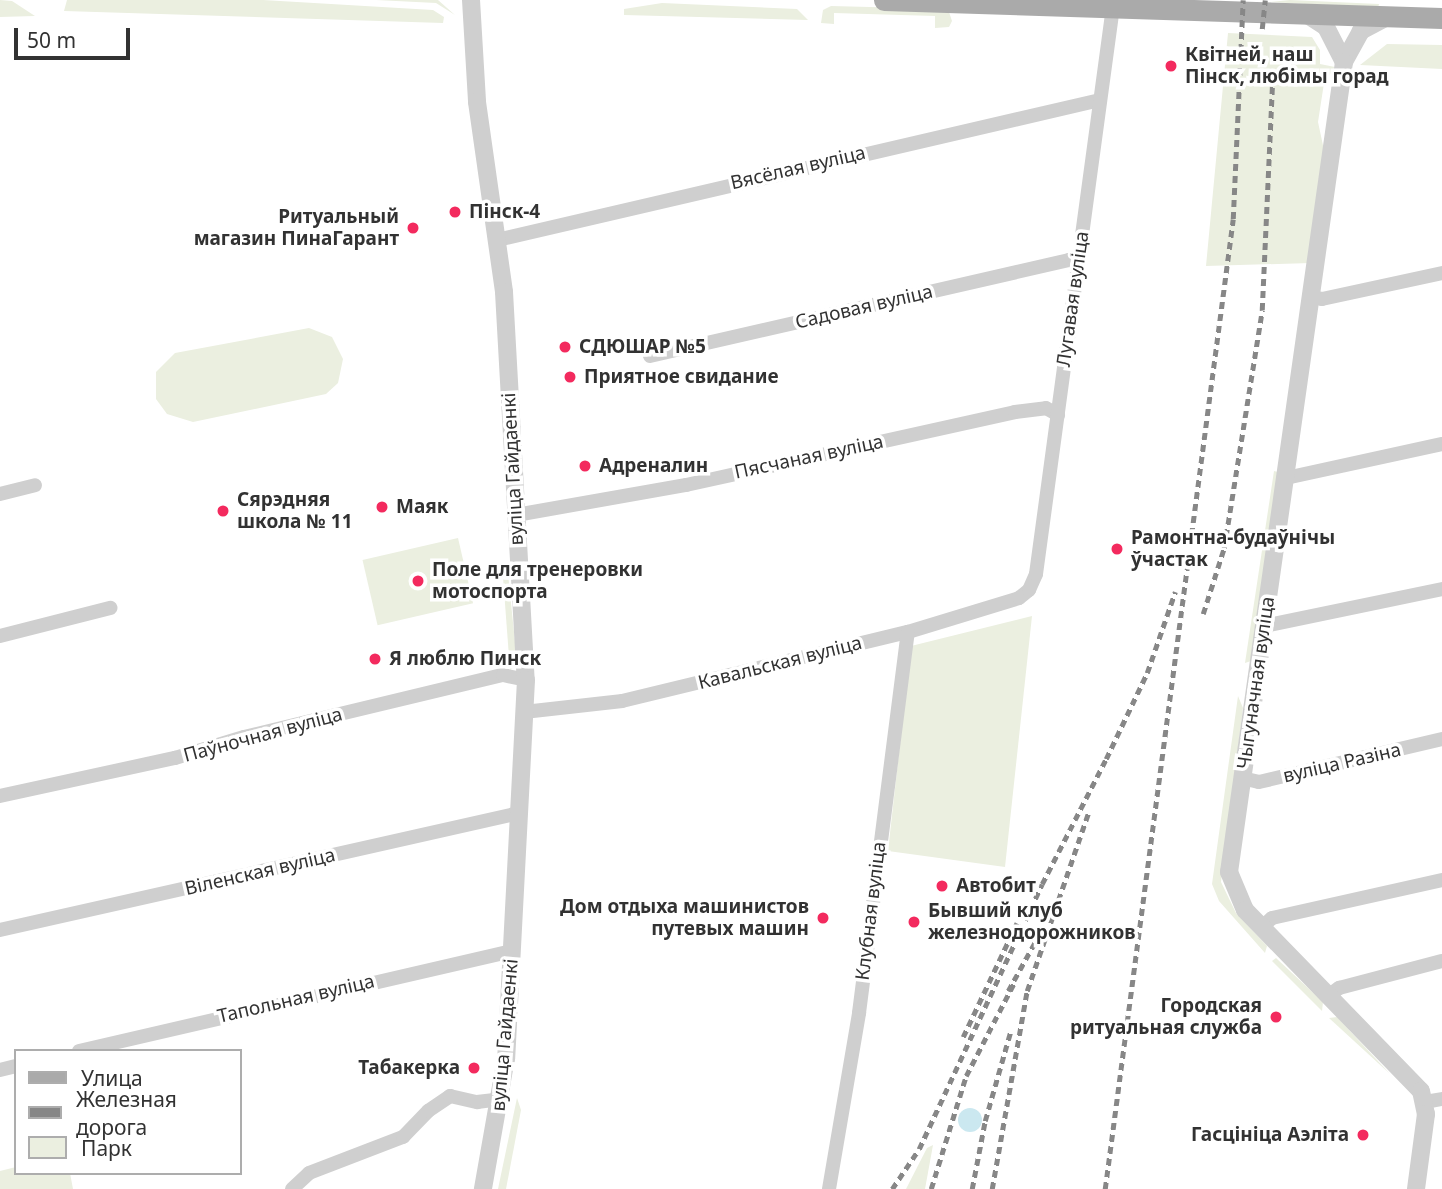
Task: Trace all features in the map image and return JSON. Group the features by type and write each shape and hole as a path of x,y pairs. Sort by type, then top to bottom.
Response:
{"main road":[{"path":"884,0 1442,18"}],"street":[{"name":"вуліца Гайдаенкі","path":"471,0 477,102 497,240 526,680 513,951 501,1099 483,1189"},
{"name":"Лугавая вуліца","path":"1029,590 1036,575 1113,7"},
{"path":"1306,13 1326,27 1344,62"},
{"name":"Чыгуначная вуліца","path":"1387,17 1360,31 1344,62 1229,872 1237,898 1262,927 1434,1101 1416,1189"},
{"name":"Вясёлая вуліца","path":"497,240 1100,100"},
{"name":"Садовая вуліца","path":"650,356 1069,260 1079,262"},
{"path":"1312,296 1322,299 1442,273"},
{"name":"Пясчаная вуліца","path":"516,515 686,485 1015,412 1046,408 1058,415"},
{"path":"1286,478 1442,444"},
{"path":"0,494 35,485"},
{"path":"1264,626 1442,589"},
{"name":"Кавальская вуліца","path":"524,712 622,701 908,632 1019,598 1029,590"},
{"path":"0,636 110,608"},
{"name":"Клубная вуліца","path":"829,1189 860,1000 908,632"},
{"name":"Паўночная вуліца","path":"0,796 175,758 243,737 503,675 526,680"},
{"name":"вуліца Разіна","path":"1242,778 1259,782 1442,739"},
{"name":"Віленская вуліца","path":"0,930 519,813"},
{"path":"1262,927 1272,918 1442,880"},
{"name":"Тапольная вуліца","path":"88,1049 513,951"},
{"path":"1328,996 1339,988 1442,961"},
{"path":"292,1189 309,1173 403,1137 428,1111 450,1096 477,1101 501,1099"}],"green space":[{"path":"0,0 12,1 35,16 0,17"},
{"path":"67,0 263,0 433,10 444,17 443,23 64,11"},
{"path":"376,0 438,0 455,15 436,3"},
{"path":"1290,0 1379,4 1378,8 1269,2"},
{"path":"662,3 797,9 808,20 624,15 624,9"},
{"path":"831,6 948,9 952,21 949,27 935,28 935,16 834,13 834,24 821,23 823,10"},
{"path":"1228,33 1312,37 1320,50 1320,64 1335,67 1324,83 1318,122 1324,150 1311,263 1206,266"},
{"path":"1387,44 1442,45 1442,69 1360,65"},
{"path":"309,328 332,337 343,359 338,383 326,394 193,422 167,414 156,399 156,372 175,353"},
{"path":"1274,471 1278,472 1251,661 1245,663"},
{"name":"Поле для тренеровки мотоспорта","path":"458,538 473,603 378,625 363,560"},
{"path":"502,564 507,564 517,665 510,670"},
{"path":"1032,616 1005,867 888,851 911,646"},
{"path":"1238,696 1243,708 1221,882 1236,913 1267,946 1265,953 1219,901 1212,884"},
{"path":"1276,958 1323,1002 1322,1011 1272,961"},
{"path":"1337,1017 1390,1074 1329,1018"},
{"path":"517,1098 521,1110 506,1189 498,1189"},
{"path":"933,1145 925,1189 906,1189 927,1148"},
{"path":"14,1168 14,1175 70,1175 73,1189 0,1189 0,1171"}],"water":[{"path":"970,1108 978,1112 982,1120 978,1128 970,1132 962,1128 958,1120 962,1112"}],"railway":[{"path":"1105,1189 1233,219 1243,0"},
{"path":"1262,29 1265,0"},
{"path":"1203,614 1224,548 1262,310 1273,71"},
{"path":"892,1189 919,1149 1042,884 1147,673 1175,592"},
{"path":"992,1189 1027,991 1089,811"},
{"path":"963,1037 1017,923"},
{"path":"1008,991 1040,933"},
{"path":"931,1189 966,1076 1014,983"},
{"path":"972,1189 985,1121 1011,1030"}],"place":[{"name":"Квітней, наш Пінск, любімы горад","path":"1171,66"},
{"name":"Пінск-4","path":"455,212"},
{"name":"Ритуальный магазин ПинаГарант","path":"413,228"},
{"name":"СДЮШАР №5","path":"565,347"},
{"name":"Приятное свидание","path":"570,377"},
{"name":"Адреналин","path":"585,466"},
{"name":"Маяк","path":"382,507"},
{"name":"Сярэдняя школа № 11","path":"223,511"},
{"name":"Рамонтна-будаўнічы ўчастак","path":"1117,549"},
{"name":"Поле для тренеровки мотоспорта","path":"418,581"},
{"name":"Я люблю Пинск","path":"375,659"},
{"name":"Автобит","path":"942,886"},
{"name":"Дом отдыха машинистов путевых машин","path":"823,918"},
{"name":"Бывший клуб железнодорожников","path":"914,922"},
{"name":"Городская ритуальная служба","path":"1276,1017"},
{"name":"Табакерка","path":"474,1068"},
{"name":"Гасцініца Аэліта","path":"1363,1135"}]}
